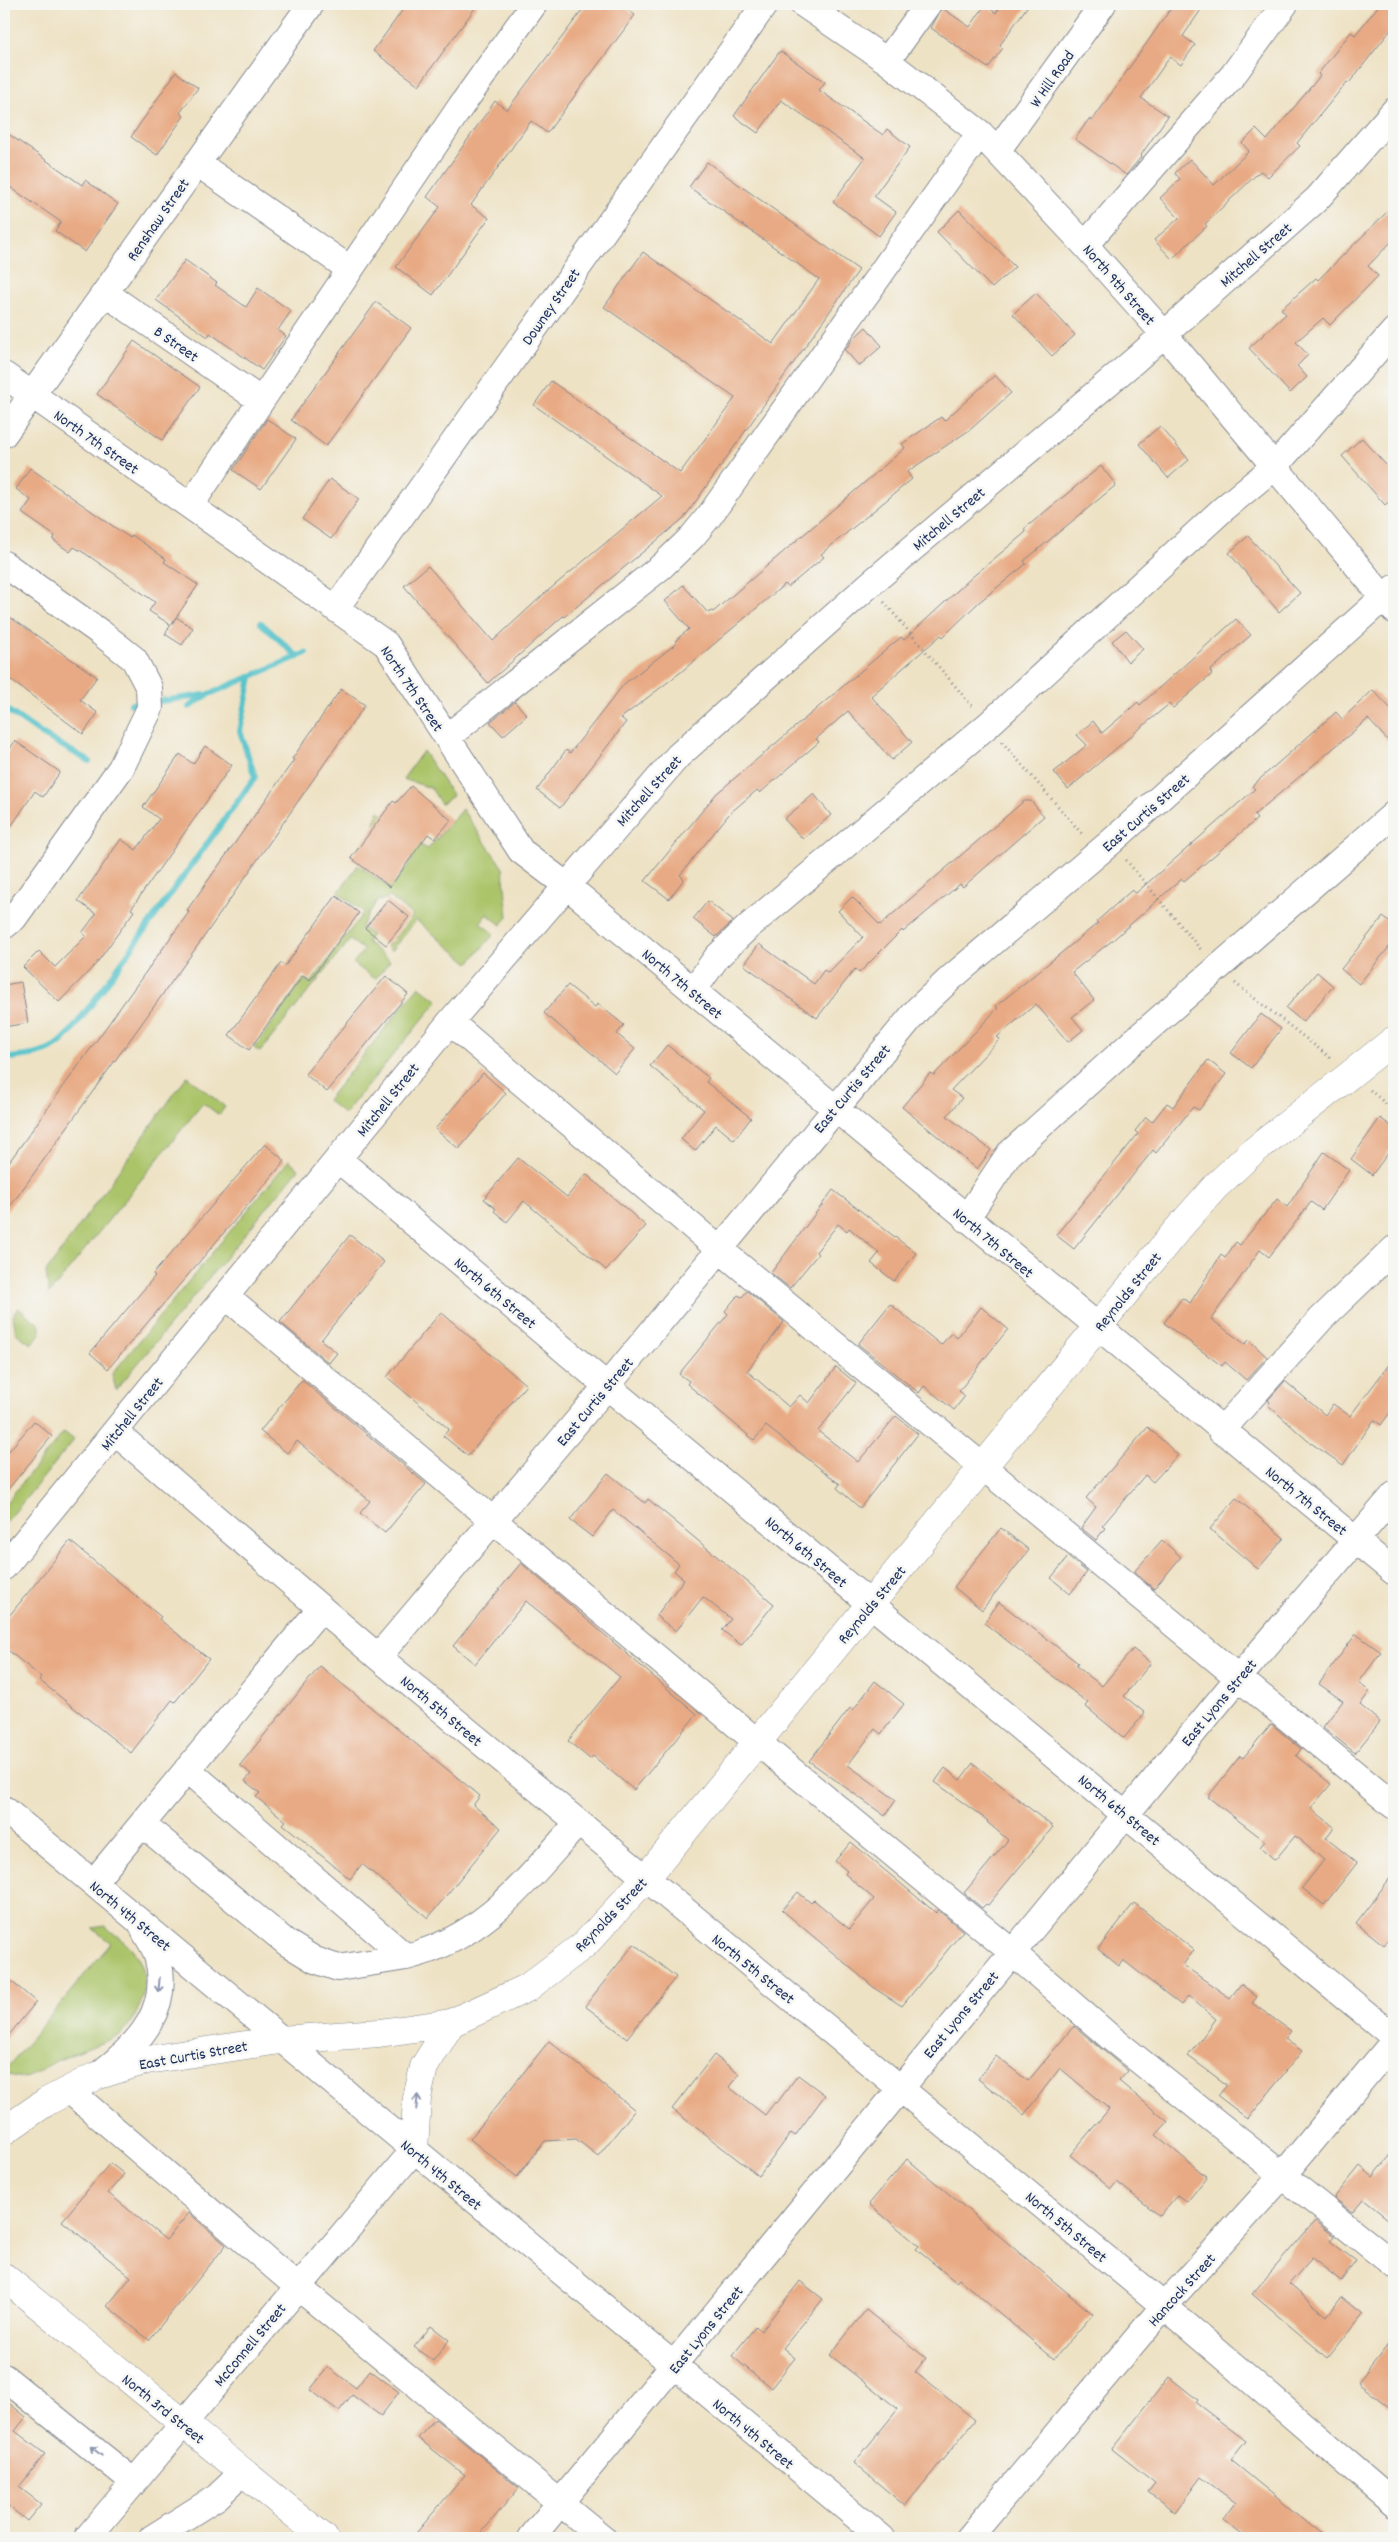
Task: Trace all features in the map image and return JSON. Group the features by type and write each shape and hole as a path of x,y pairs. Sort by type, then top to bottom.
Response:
{"main road":[{"name":"Reynolds Street","path":"280,2040 379,2033 452,2023 527,1988 585,1944 645,1879 756,1741 1178,1230 1215,1188 1250,1154 1394,1040"},
{"path":"414,2150 416,2098 424,2067 452,2023"},
{"name":"East Curtis Street","path":"4,2131 46,2102 96,2076 147,2060 280,2040"},
{"name":"North 3rd Street","path":"4,2277 324,2538"}],"street":[{"name":"Renshaw Street","path":"4,434 311,4"},
{"path":"190,506 461,106 534,4"},
{"name":"Downey Street","path":"336,608 765,4"},
{"name":"North 9th Street","path":"803,4 887,62 988,142 1085,245 1164,334 1275,466 1391,599"},
{"path":"887,62 928,4"},
{"name":"W Hill Road","path":"447,737 662,566 692,537 988,142 1103,4"},
{"path":"1085,245 1233,76 1285,4"},
{"name":"Mitchell Street","path":"4,1567 450,1022 678,756 731,706 869,584 1164,334 1317,199 1394,111"},
{"path":"197,163 344,264"},
{"name":"B Street","path":"105,293 250,393"},
{"path":"693,992 717,957 748,927 974,737 1222,510 1275,466 1394,331"},
{"name":"North 7th Street","path":"4,375 386,644 521,851 566,885 833,1109 1394,1572"},
{"path":"4,564 101,633 134,659 149,688 150,708 121,768 14,918 4,926"},
{"name":"East Curtis Street","path":"378,1657 607,1386 833,1109 918,1009 1391,599"},
{"path":"966,1219 1009,1154 1394,814"},
{"path":"450,1022 719,1248 1394,1806"},
{"name":"North 6th Street","path":"338,1159 607,1386 1394,2037"},
{"path":"1222,1431 1322,1319 1394,1249"},
{"path":"226,1296 756,1741 1012,1952 1110,2037 1394,2265"},
{"name":"North 5th Street","path":"115,1432 378,1657 1164,2306 1394,2503"},
{"name":"East Lyons Street","path":"531,2538 674,2366 899,2088 1239,1677 1394,1495"},
{"path":"93,1883 321,1608"},
{"path":"187,1769 406,1957"},
{"name":"North 4th Street","path":"4,1809 882,2538"},
{"path":"142,1824 287,1943 315,1960 338,1968 432,1951 460,1937 499,1909 578,1823"},
{"path":"96,2076 128,2052 153,2019 160,1975 157,1954 140,1923"},
{"name":"Hancock Street","path":"969,2538 1164,2306 1283,2175 1394,2041"},
{"path":"69,2090 298,2287 603,2538"},
{"name":"McConnell Street","path":"87,2538 414,2150"},
{"path":"4,2377 134,2482"},
{"path":"152,2538 217,2498 243,2472"}],"path":[{"path":"1111,842 1218,969 1351,1074 1394,1111"}],"green space":[{"path":"423,751 453,796 441,804 431,788 403,779"},
{"path":"462,809 503,868 508,917 501,925 487,914 480,923 494,934 469,963 416,920 391,951 387,947 413,916 390,897 376,902 361,927 372,935 367,942 390,961 376,978 353,963 364,950 350,940 260,1052 254,1048 304,979 311,983 364,912 338,893 358,865 387,886 374,870 394,884 413,858 392,843 396,837 374,822 379,811 418,844 428,849"},
{"path":"419,986 438,1001 344,1114 327,1100"},
{"path":"187,1076 225,1107 219,1115 203,1103 49,1294 46,1272"},
{"path":"289,1160 299,1169 116,1390 112,1374"},
{"path":"18,1308 39,1324 41,1333 31,1344 16,1333 13,1316"},
{"path":"64,1432 74,1440 4,1525 4,1505"},
{"path":"105,1926 130,1947 142,1965 145,1986 143,1997 134,2017 121,2035 56,2061 25,2079 10,2075 5,2070 111,1943 92,1928"}],"building":[{"path":"407,4 478,4 419,85 373,51"},
{"path":"587,4 620,4 635,15 547,133 531,121 471,205 489,218 433,295 396,267 440,207 427,197 495,101 507,110"},
{"path":"1002,4 1029,4 1000,45 1003,48 988,68 931,28 942,8 970,27 985,5 996,13"},
{"path":"1174,4 1205,4 1183,36 1195,45 1181,65 1170,57 1141,98 1168,116 1142,156 1126,175 1075,139 1089,119 1092,121"},
{"path":"1380,4 1394,4 1394,26 1349,83 1347,82 1297,143 1300,146 1268,177 1261,171 1257,174 1172,259 1154,240 1179,218 1160,198 1180,179 1175,173 1190,159 1214,185 1249,151 1242,143 1256,129 1267,140 1320,76 1318,74 1351,32 1355,35"},
{"path":"780,51 825,82 819,90 883,135 887,129 910,147 874,196 896,212 879,236 833,202 865,158 781,100 758,133 734,116"},
{"path":"176,72 198,88 180,113 184,116 157,155 131,137"},
{"path":"4,131 82,185 85,180 118,204 85,252 55,231 61,222 4,183"},
{"path":"707,162 859,270 684,518 563,616 488,683 404,586 428,566 493,641 544,594 662,496 534,405 551,381 680,473 735,398 604,307 643,252 773,344 819,279 689,187"},
{"path":"1394,205 1394,239 1368,266 1378,276 1330,325 1323,318 1296,342 1308,355 1297,366 1307,377 1290,393 1249,348 1286,314 1281,309 1316,278 1318,280"},
{"path":"959,210 1015,267 992,288 937,232"},
{"path":"185,260 246,307 258,288 291,311 278,330 286,336 262,370 210,333 208,337 156,300"},
{"path":"1036,293 1075,335 1052,356 1013,314"},
{"path":"376,302 411,328 326,446 291,420"},
{"path":"866,327 882,346 859,366 845,350"},
{"path":"134,341 200,387 162,440 97,394"},
{"path":"995,375 1011,393 971,429 907,472 912,479 821,554 824,557 788,587 785,584 681,672 621,718 626,722 560,808 537,790 566,750 570,753 624,684 677,643 675,641 689,629 665,601 683,585 708,613 713,612 905,448 902,444 941,417 944,421"},
{"path":"267,419 296,439 261,489 233,470"},
{"path":"1160,426 1189,460 1168,478 1139,444"},
{"path":"1362,438 1394,474 1394,497 1385,505 1342,456"},
{"path":"1101,466 1116,485 1024,561 1026,564 978,603 943,637 941,635 871,696 912,742 892,760 848,711 816,739 819,742 760,793 757,790 730,813 680,875 684,879 669,899 645,881 716,794 901,637 904,640 971,578 1026,532 1024,529"},
{"path":"30,468 130,538 132,535 166,559 164,562 198,585 171,625 149,611 155,602 86,554 74,547 70,552 53,540 55,536 22,513 31,500 16,489"},
{"path":"330,479 359,499 331,539 302,519"},
{"path":"1248,536 1300,593 1279,612 1229,553"},
{"path":"4,613 97,677 80,700 98,713 83,734 4,675"},
{"path":"176,617 193,628 182,645 165,634"},
{"path":"1236,619 1251,635 1210,671 1212,674 1173,708 1169,704 1068,789 1054,772 1087,745 1077,735 1093,721 1102,733 1138,702 1140,705"},
{"path":"1126,630 1143,649 1128,662 1112,641"},
{"path":"341,689 365,705 201,941 4,1215 4,1169 189,912 187,910 294,760 292,759"},
{"path":"1373,690 1394,712 1394,747 1368,719 1254,815 1257,819 1184,881 1182,879 1113,940 1072,972 1094,1000 1072,1017 1083,1030 1068,1042 1036,1004 997,1037 1000,1039 951,1090 962,1098 947,1116 991,1150 977,1169 902,1107 930,1073 934,1075 998,1008 996,1006 1098,923 1096,922 1132,890 1136,893 1255,789 1252,786 1336,712 1342,719"},
{"path":"515,702 527,715 503,736 490,722"},
{"path":"15,741 60,772 43,797 35,791 4,837 4,758"},
{"path":"205,746 232,765 131,909 134,911 96,964 59,1002 23,967 39,951 55,967 86,936 82,933 96,914 78,901 121,839 136,850 159,819 143,807 180,754 193,764"},
{"path":"411,786 451,820 435,839 428,834 390,887 351,858 393,801 396,803"},
{"path":"814,794 831,815 803,839 784,819"},
{"path":"1024,801 1031,801 1044,816 963,887 960,884 903,932 902,930 859,973 855,969 817,1018 744,965 759,944 814,984 824,970 828,973 863,937 838,911 852,897 880,925"},
{"path":"336,896 359,913 310,980 303,975 249,1050 229,1035 281,963 285,966"},
{"path":"388,900 409,917 386,945 365,928"},
{"path":"708,901 733,921 716,937 693,919"},
{"path":"1383,917 1394,926 1394,941 1359,984 1341,969"},
{"path":"1317,972 1333,986 1303,1022 1286,1008"},
{"path":"386,976 408,994 327,1092 305,1074"},
{"path":"21,982 28,1023 4,1027 4,985"},
{"path":"568,985 595,1007 598,1004 624,1025 617,1034 635,1049 615,1073 544,1013"},
{"path":"1261,1014 1281,1029 1251,1068 1231,1053"},
{"path":"667,1045 709,1078 706,1082 751,1118 734,1140 716,1125 695,1151 681,1139 704,1110 650,1066"},
{"path":"1208,1060 1226,1074 1199,1110 1193,1107 1156,1153 1153,1150 1074,1249 1056,1235 1138,1134 1135,1131 1146,1117 1152,1122 1167,1103 1173,1107"},
{"path":"483,1073 506,1093 459,1149 435,1129"},
{"path":"1380,1118 1394,1128 1394,1145 1372,1175 1351,1159"},
{"path":"265,1144 285,1161 108,1369 90,1353 155,1276 153,1274"},
{"path":"1324,1152 1349,1170 1322,1210 1311,1202 1269,1257 1260,1250 1211,1319 1245,1344 1249,1340 1267,1357 1246,1380 1225,1362 1222,1366 1164,1323 1182,1298 1190,1303 1221,1255 1225,1258 1236,1242 1240,1245 1277,1199 1287,1207"},
{"path":"518,1158 567,1197 586,1174 646,1226 606,1270 524,1201 507,1222 484,1199"},
{"path":"833,1190 916,1253 894,1281 871,1263 879,1253 849,1228 847,1231 838,1224 816,1252 818,1254 790,1288 771,1273"},
{"path":"350,1235 384,1262 321,1340 337,1353 329,1363 280,1322"},
{"path":"747,1291 784,1322 747,1371 789,1407 800,1395 809,1403 836,1367 856,1383 818,1431 858,1462 896,1416 918,1434 860,1508 837,1488 840,1484 766,1426 754,1440 687,1384 689,1381 679,1374 728,1314 725,1311 738,1295 742,1297"},
{"path":"890,1304 941,1345 951,1333 957,1338 981,1307 1008,1329 959,1391 965,1396 954,1410 924,1386 919,1393 858,1344"},
{"path":"441,1312 526,1385 468,1456 443,1436 449,1429 387,1377"},
{"path":"1394,1358 1394,1407 1381,1425 1374,1420 1343,1465 1308,1441 1268,1405 1270,1402 1268,1400 1285,1381 1325,1415 1333,1404 1350,1416"},
{"path":"302,1380 426,1484 385,1533 360,1513 370,1501 297,1441 287,1453 260,1431"},
{"path":"34,1421 52,1436 4,1494 4,1457"},
{"path":"1148,1427 1178,1455 1153,1482 1145,1475 1102,1526 1105,1528 1096,1540 1081,1528 1096,1507 1086,1498"},
{"path":"608,1473 645,1503 648,1499 774,1604 741,1645 722,1630 731,1619 703,1597 676,1631 656,1616 684,1579 674,1571 679,1564 613,1510 592,1537 570,1520"},
{"path":"1236,1498 1284,1538 1258,1569 1210,1529"},
{"path":"1001,1528 1029,1550 982,1610 954,1587"},
{"path":"1162,1540 1181,1557 1154,1589 1134,1572"},
{"path":"70,1541 161,1617 159,1619 209,1659 175,1702 172,1700 131,1753 39,1680 41,1677 4,1647 4,1622"},
{"path":"1068,1557 1087,1572 1070,1594 1051,1578"},
{"path":"521,1563 697,1714 634,1790 593,1756 590,1759 568,1741 620,1677 526,1601 475,1664 453,1646"},
{"path":"999,1602 1078,1663 1076,1666 1102,1686 1133,1649 1151,1663 1124,1696 1145,1713 1124,1738 1085,1706 1088,1703 984,1623"},
{"path":"1356,1634 1381,1652 1359,1682 1370,1691 1360,1705 1380,1722 1355,1753 1323,1727 1343,1701 1319,1684"},
{"path":"320,1666 480,1796 473,1805 501,1828 428,1918 362,1864 350,1879 283,1824 286,1821 256,1797 260,1793 245,1781 251,1774 240,1765"},
{"path":"875,1681 904,1704 881,1734 875,1729 848,1765 896,1800 885,1816 809,1761 850,1708 853,1710"},
{"path":"1271,1724 1301,1749 1296,1756 1331,1784 1311,1808 1334,1827 1326,1838 1357,1863 1324,1905 1302,1888 1324,1860 1295,1836 1275,1860 1260,1847 1265,1841 1208,1797 1240,1756 1243,1758"},
{"path":"973,1763 1053,1827 988,1905 986,1904 982,1908 964,1893 1008,1840 988,1821 935,1782 945,1768 960,1780"},
{"path":"851,1842 936,1913 938,1910 963,1931 902,2006 877,1990 782,1910 798,1892 811,1903 814,1900 849,1929 874,1899 845,1874 847,1871 835,1861"},
{"path":"1394,1873 1394,1933 1384,1945 1356,1923"},
{"path":"1134,1903 1194,1950 1183,1965 1230,1998 1241,1984 1257,1997 1252,2003 1291,2031 1285,2039 1302,2051 1248,2119 1218,2096 1227,2085 1188,2056 1216,2019 1188,1996 1181,2005 1123,1960 1119,1966 1098,1949"},
{"path":"634,1944 676,1977 627,2038 585,2006"},
{"path":"4,1975 36,2002 4,2041"},
{"path":"1074,2026 1128,2071 1119,2081 1168,2122 1156,2135 1207,2177 1187,2202 1177,2195 1160,2216 1117,2182 1111,2189 1070,2155 1109,2109 1060,2068 1024,2115 978,2079 996,2056 1028,2081"},
{"path":"549,2041 635,2110 598,2156 576,2139 545,2141 517,2177 470,2139"},
{"path":"714,2055 739,2074 729,2087 765,2115 775,2102 777,2103 798,2075 825,2095 795,2136 791,2133 759,2176 672,2109"},
{"path":"1394,2151 1394,2224 1363,2199 1352,2212 1334,2198 1360,2166 1373,2177"},
{"path":"907,2159 1093,2314 1054,2359 959,2279 956,2282 916,2249 919,2246 869,2204"},
{"path":"110,2163 124,2174 108,2193 166,2240 189,2213 226,2245 149,2340 107,2306 131,2277 62,2221"},
{"path":"1315,2221 1334,2236 1330,2241 1356,2261 1341,2281 1312,2258 1289,2284 1327,2316 1342,2297 1363,2314 1328,2358 1252,2294"},
{"path":"800,2281 823,2299 783,2348 795,2358 771,2388 732,2356 756,2326 761,2331"},
{"path":"866,2310 926,2358 915,2372 975,2420 905,2506 854,2463 898,2409 830,2355"},
{"path":"431,2326 449,2340 433,2361 414,2347"},
{"path":"1394,2337 1394,2411 1358,2383"},
{"path":"328,2367 356,2388 370,2370 399,2392 381,2416 352,2395 339,2411 310,2390"},
{"path":"1169,2377 1198,2400 1196,2403 1246,2441 1231,2460 1326,2538 1246,2538 1223,2520 1236,2503 1201,2477 1175,2512 1148,2492 1155,2483 1112,2449"},
{"path":"4,2399 26,2417 15,2431 45,2454 19,2487 41,2504 27,2521 6,2504 4,2507"},
{"path":"435,2419 519,2488 477,2538 412,2538 465,2475 418,2438"}],"waterway":[{"path":"261,623 298,657"},
{"path":"189,707 207,695 306,653"},
{"path":"4,1059 49,1050 69,1033 255,777 240,731 251,677"},
{"path":"154,702 204,695"},
{"path":"131,704 144,703"},
{"path":"4,708 43,735 89,761"}]}
